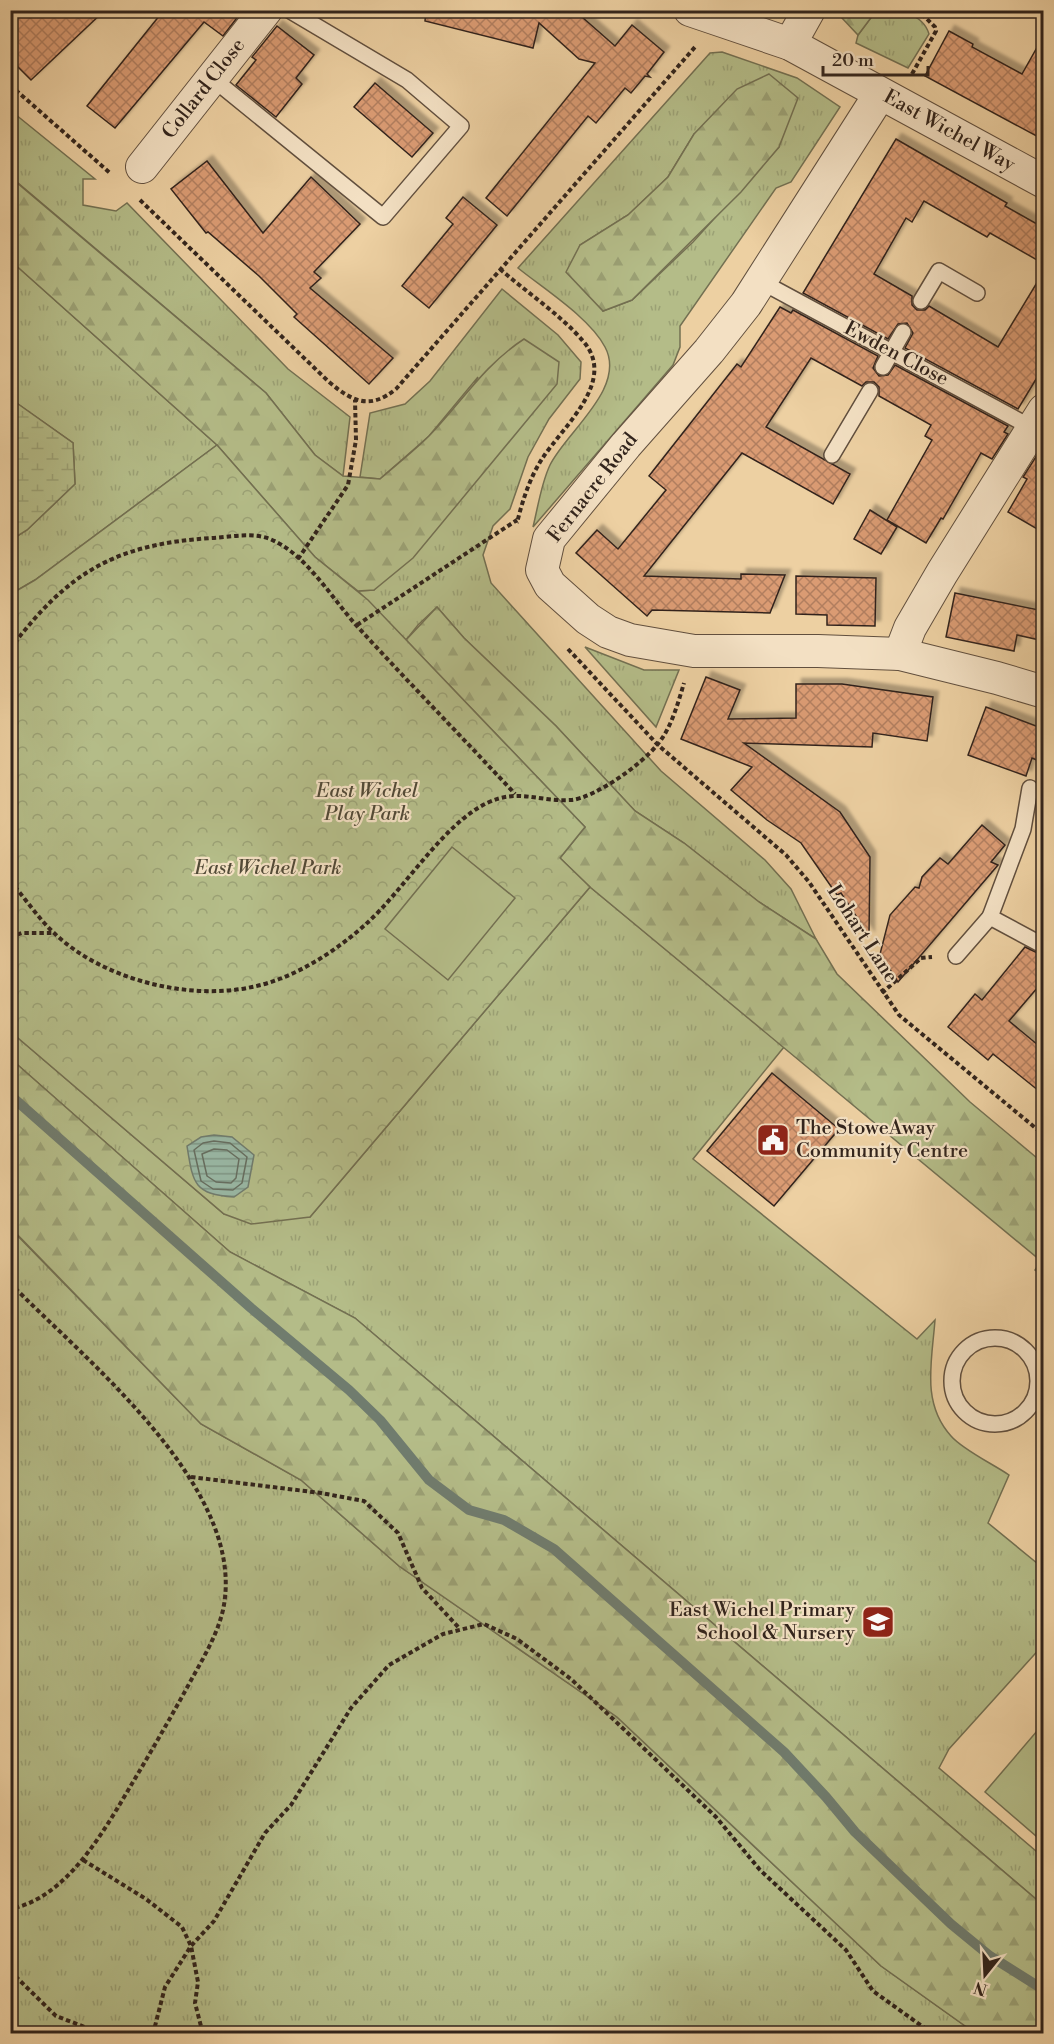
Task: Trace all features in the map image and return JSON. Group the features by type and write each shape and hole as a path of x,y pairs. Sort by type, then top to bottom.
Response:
{"street":[{"name":"Collard Close","path":"131,181 266,10"},
{"path":"790,44 809,10"},
{"name":"East Wichel Way","path":"705,15 790,44 1044,182"},
{"name":"Fernacre Road","path":"888,98 710,351 626,445 549,539 542,570 550,585 588,619 608,632 630,640 694,651 818,651 900,654 1044,692"},
{"name":"Ewden Close","path":"900,654 910,628 942,573 1040,424"}],"lane":[{"path":"212,78 383,217 461,126 407,80 289,10"},
{"path":"921,301 939,271 977,293"},
{"name":"Ewden Close","path":"760,281 892,352 1040,424"},
{"path":"884,367 903,332"},
{"path":"832,455 870,391"},
{"path":"956,956 990,917 1023,829 1030,788"},
{"path":"990,917 1044,946"},
{"path":"984,1339 1011,1341 1039,1362 1037,1393 1030,1407 1019,1417 1006,1423 991,1424 976,1420 964,1411 956,1399 952,1384 953,1369 965,1350 984,1339"}],"path":[{"path":"888,98 936,31 935,27 918,10"},
{"path":"10,84 131,181 329,382 355,400 378,399 396,389 705,15"},
{"path":"298,558 348,485 356,440 355,400"},
{"path":"357,625 518,520"},
{"path":"10,649 52,598 75,579 102,562 156,543 253,535 269,538 298,558 357,625 515,794"},
{"path":"10,881 53,933 100,966 132,979 169,987 214,991 252,988 283,978 323,957 366,924 457,822 487,803 515,794 572,800 603,790 658,745 675,710 694,651"},
{"name":"Lohart Lane","path":"658,745 786,855 809,882 899,1015 1044,1135"},
{"path":"10,937 22,933 53,933"},
{"path":"882,993 921,958 956,956"},
{"path":"10,1283 121,1392 190,1477 213,1518 225,1571 223,1609 212,1642 161,1735 83,1860 28,1906 10,1909"},
{"path":"190,1477 321,1493 364,1501 398,1533 422,1588 460,1629"},
{"path":"153,2034 165,1987 191,1946 214,1921 265,1833 291,1805 351,1708 389,1665 443,1634 484,1623 517,1639 571,1679 716,1817 760,1870 846,1950 873,1991 933,2034"},
{"path":"83,1860 146,1899 182,1928 191,1946 198,1982 195,2003 203,2034"},
{"path":"10,1971 56,2016 103,2034"}],"green space":[{"path":"841,10 876,11 858,35 841,17"},
{"path":"876,11 907,14 926,26 929,34 908,68 856,43 858,35"},
{"path":"722,52 797,78 840,107 791,182 776,188 680,326 680,347 673,365 533,527 550,465 601,394 608,378 610,362 605,347 589,325 518,268 710,53","holes":["694,134 779,147 693,242 632,300 603,311 580,245 628,215 668,177"]},
{"path":"769,74 798,98 779,147 741,192 632,300 603,311 566,272 580,245 628,215 668,177 694,134 737,89"},
{"path":"10,110 95,179 83,179 83,205 116,211 127,203 288,369 350,417 343,476 315,455 266,393 11,177"},
{"path":"10,177 266,393 315,455 343,476 380,479 429,436 497,360 524,339 559,362 557,384 413,558 374,590 358,591 315,557 217,445 11,261"},
{"path":"11,261 217,445 35,580 11,594 11,540 27,530 75,484 73,443 11,399"},
{"path":"502,289 558,335 581,362 580,379 549,419 528,457 510,509 493,526 483,555 491,583 661,771 765,860 791,889 816,939 759,902 684,843 635,811 556,726 464,638 437,607 406,640 358,591 374,590 478,377 429,436 380,479 360,477 370,413 405,404 430,381"},
{"path":"11,399 73,443 75,484 27,530 11,540"},
{"name":"East Wichel Park","path":"217,445 315,557 368,600 585,827 560,858 590,887 310,1217 251,1224 224,1214 11,1032 11,594 35,580"},
{"path":"437,607 464,638 556,726 635,811 684,843 759,902 816,939 837,974 970,1102 1043,1163 1043,1275 1035,1270 1041,1261 590,887 560,858 585,827 406,640"},
{"path":"585,647 644,670 679,670 656,727"},
{"path":"452,847 515,898 448,980 385,929"},
{"name":"East Wichel Primary School & Nursery","path":"590,887 784,1047 693,1159 917,1339 935,1320 931,1381 935,1410 951,1436 1009,1475 988,1523 1043,1568 1043,1645 949,1749 939,1768 1043,1857 1043,1905 355,1318 230,1252 11,1059 11,1032 224,1214 310,1217"},
{"path":"11,1059 230,1252 355,1318 1043,1905 1043,2033 975,2033 881,1966 617,1717 399,1566 301,1480 201,1424 11,1228"},
{"path":"10,1228 201,1424 301,1480 399,1566 617,1717 881,1966 975,2033 11,2033"},
{"path":"1043,1724 1043,1842 985,1792"}],"water":[{"path":"214,1135 232,1137 254,1155 248,1187 234,1197 221,1196 203,1190 191,1170 187,1146 201,1137"}],"building":[{"path":"10,10 105,10 31,80 10,59"},
{"path":"164,10 243,10 223,36 204,22 115,128 87,106"},
{"path":"426,10 574,10 615,46 632,25 664,52 647,74 650,77 645,76 631,93 625,88 596,123 588,116 507,216 486,198 595,63 579,59 539,23 533,48 425,21"},
{"path":"277,26 314,55 296,78 302,84 276,117 236,85 256,60 252,57"},
{"path":"949,31 973,44 972,47 1022,74 1044,35 1044,140 925,76"},
{"path":"375,83 433,133 412,157 354,107"},
{"path":"896,139 1007,203 1005,206 1044,228 1044,264 990,233 987,237 924,201 912,222 906,218 874,274 912,296 912,305 917,310 925,310 929,306 998,347 1044,271 1044,366 1018,409 905,348 913,333 907,323 898,324 888,339 803,293"},
{"path":"207,161 263,233 311,177 360,224 314,272 321,278 310,288 393,358 369,384 294,317 297,314 259,276 208,232 206,233 171,189"},
{"path":"463,197 497,225 429,308 402,286 453,224 446,218"},
{"path":"780,307 791,313 793,310 878,356 873,368 879,376 888,375 895,365 1008,426 1004,432 1008,434 992,459 981,453 943,519 941,518 926,543 887,520 932,440 925,436 931,425 879,396 879,387 874,382 866,382 862,386 811,358 766,427 850,474 833,504 742,453 644,576 741,579 741,574 785,575 770,613 652,610 647,616 576,553 597,530 618,549 666,490 649,476 737,364 741,367"},
{"path":"1039,452 1042,454 1044,452 1044,533 1008,512 1027,479 1023,477"},
{"path":"870,510 897,527 881,554 854,539"},
{"path":"796,576 876,578 875,626 827,625 827,615 796,614"},
{"path":"955,593 1044,611 1044,641 1017,635 1014,651 946,637"},
{"path":"706,677 740,690 728,719 796,718 796,684 842,684 933,697 927,741 873,733 872,747 744,743 840,812 870,857 869,936 841,893 837,895 801,843 767,820 731,790 752,767 681,739"},
{"path":"986,707 1044,729 1044,763 1032,758 1026,776 968,755"},
{"path":"982,825 1005,845 991,862 998,865 898,982 880,954 890,915 915,887 919,888 922,877 940,858 948,864"},
{"path":"1025,947 1044,956 1044,980 1009,1021 1044,1050 1044,1095 993,1054 988,1060 948,1027 975,994 982,1000"},
{"name":"The StoweAway Community Centre","path":"772,1073 839,1129 774,1206 707,1151"}],"waterway":[{"path":"10,1095 251,1308 349,1390 380,1420 429,1480 469,1510 504,1520 554,1549 784,1752 855,1832 951,1924 990,1956 1044,1990"}],"place":[{"name":"The StoweAway Community Centre","path":"773,1140"},
{"name":"East Wichel Primary School & Nursery","path":"878,1622"}],"park label":[{"name":"East Wichel Play Park","path":"367,802"}]}
